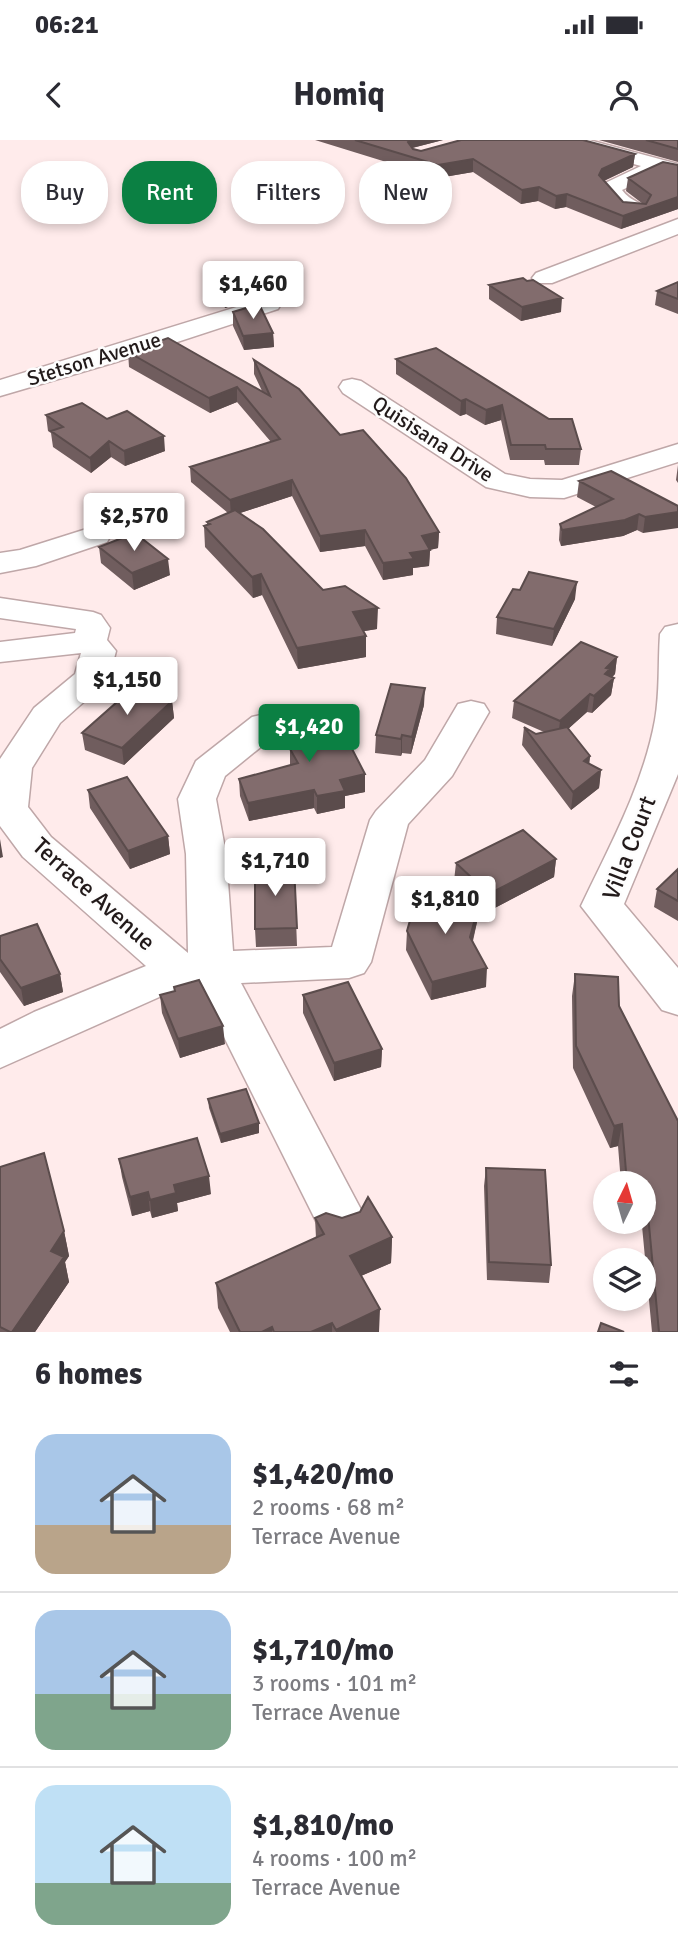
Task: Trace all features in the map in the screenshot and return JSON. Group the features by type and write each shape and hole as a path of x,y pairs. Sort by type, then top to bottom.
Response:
{"street":[{"path":"567,140 662,166"},
{"path":"636,210 622,205 610,188 662,166 678,148"},
{"path":"544,278 678,226"},
{"name":"Stetson Avenue","path":"0,388 107,358 269,304"},
{"name":"Quisisana Drive","path":"352,387 496,481 507,484 530,488 565,488 678,453"},
{"path":"0,564 25,559 96,535"},
{"name":"Terrace Avenue","path":"0,608 89,622 93,628 90,642 99,651 91,678 47,716 13,768 8,809 37,847 195,969 341,1219"},
{"name":"Villa Court","path":"677,634 674,674 677,696 671,733 633,839 602,906 678,998"},
{"path":"0,652 90,642"},
{"name":"Terrace Avenue","path":"0,1050 50,1024 195,969 349,962 390,820 439,767 471,712"},
{"name":"Terrace Avenue","path":"195,969 206,854 197,799 209,770 265,724"}],"building":[{"path":"355,140 410,140 408,142 413,149 421,151 461,140 583,140 635,154 602,169 599,175 623,202 646,204 651,195 628,178 663,162 678,165 678,197 623,216 567,194 556,196 539,187 522,190 473,159 452,163 425,161"},
{"path":"646,140 678,140 678,149"},
{"path":"523,278 527,281 533,280 562,298 522,307 489,285"},
{"path":"216,280 239,296 225,300"},
{"path":"678,282 678,299 657,291"},
{"path":"259,304 273,333 243,336 233,312"},
{"path":"168,338 270,396 254,360 299,389 340,435 363,430 406,478 439,532 422,536 430,550 410,553 414,559 383,563 365,530 320,536 292,480 230,500 190,467 280,439 237,387 209,398 128,352"},
{"path":"436,348 549,419 572,419 581,449 511,445 502,405 486,410 466,399 461,401 396,359"},
{"path":"82,403 107,419 127,411 164,436 124,451 109,441 90,458 51,431 63,427 46,415"},
{"path":"611,471 678,506 678,512 645,517 639,514 625,520 562,530 560,524 613,499 579,481"},
{"path":"235,510 263,529 323,590 345,586 378,608 353,612 366,636 297,648 261,574 252,577 204,526 210,524 207,522"},
{"path":"135,533 168,559 132,573 99,547"},
{"path":"529,572 577,582 554,629 497,617 513,589 520,590"},
{"path":"581,642 617,657 606,668 610,669 605,674 614,678 594,696 590,694 560,721 514,701"},
{"path":"391,684 425,688 412,737 402,735 401,739 376,735"},
{"path":"134,687 172,701 122,748 82,733"},
{"path":"303,714 336,718 365,774 340,780 345,791 317,796 314,790 248,803 239,779 298,763 290,749"},
{"path":"524,727 536,734 567,727 590,756 584,761 601,770 573,792"},
{"path":"127,777 168,836 128,851 88,790"},
{"path":"523,830 556,859 489,894 456,863"},
{"path":"294,866 297,928 255,929 255,867"},
{"path":"678,869 678,901 657,889"},
{"path":"418,893 479,904 470,937 487,968 432,982 407,931"},
{"path":"37,924 60,974 21,988 0,959 0,936"},
{"path":"575,974 618,977 619,1006 678,1121 678,1332 659,1332 656,1248 651,1248 650,1234 656,1234 656,1171 626,1171 622,1124 614,1126 576,1046"},
{"path":"199,980 223,1026 178,1039 160,995 175,991 174,987"},
{"path":"348,982 382,1049 334,1063 303,995"},
{"path":"246,1089 259,1123 220,1134 208,1099"},
{"path":"197,1138 209,1176 174,1185 176,1193 150,1200 148,1192 130,1197 119,1159"},
{"path":"44,1153 64,1231 51,1251 64,1257 10,1332 0,1327 0,1167"},
{"path":"486,1168 545,1170 551,1265 489,1262"},
{"path":"368,1197 392,1237 350,1256 380,1309 336,1330 332,1323 311,1332 274,1332 272,1327 262,1332 240,1332 216,1283 324,1234 315,1218 326,1213 342,1218 360,1212"},
{"path":"601,1323 624,1332 598,1332"}]}
